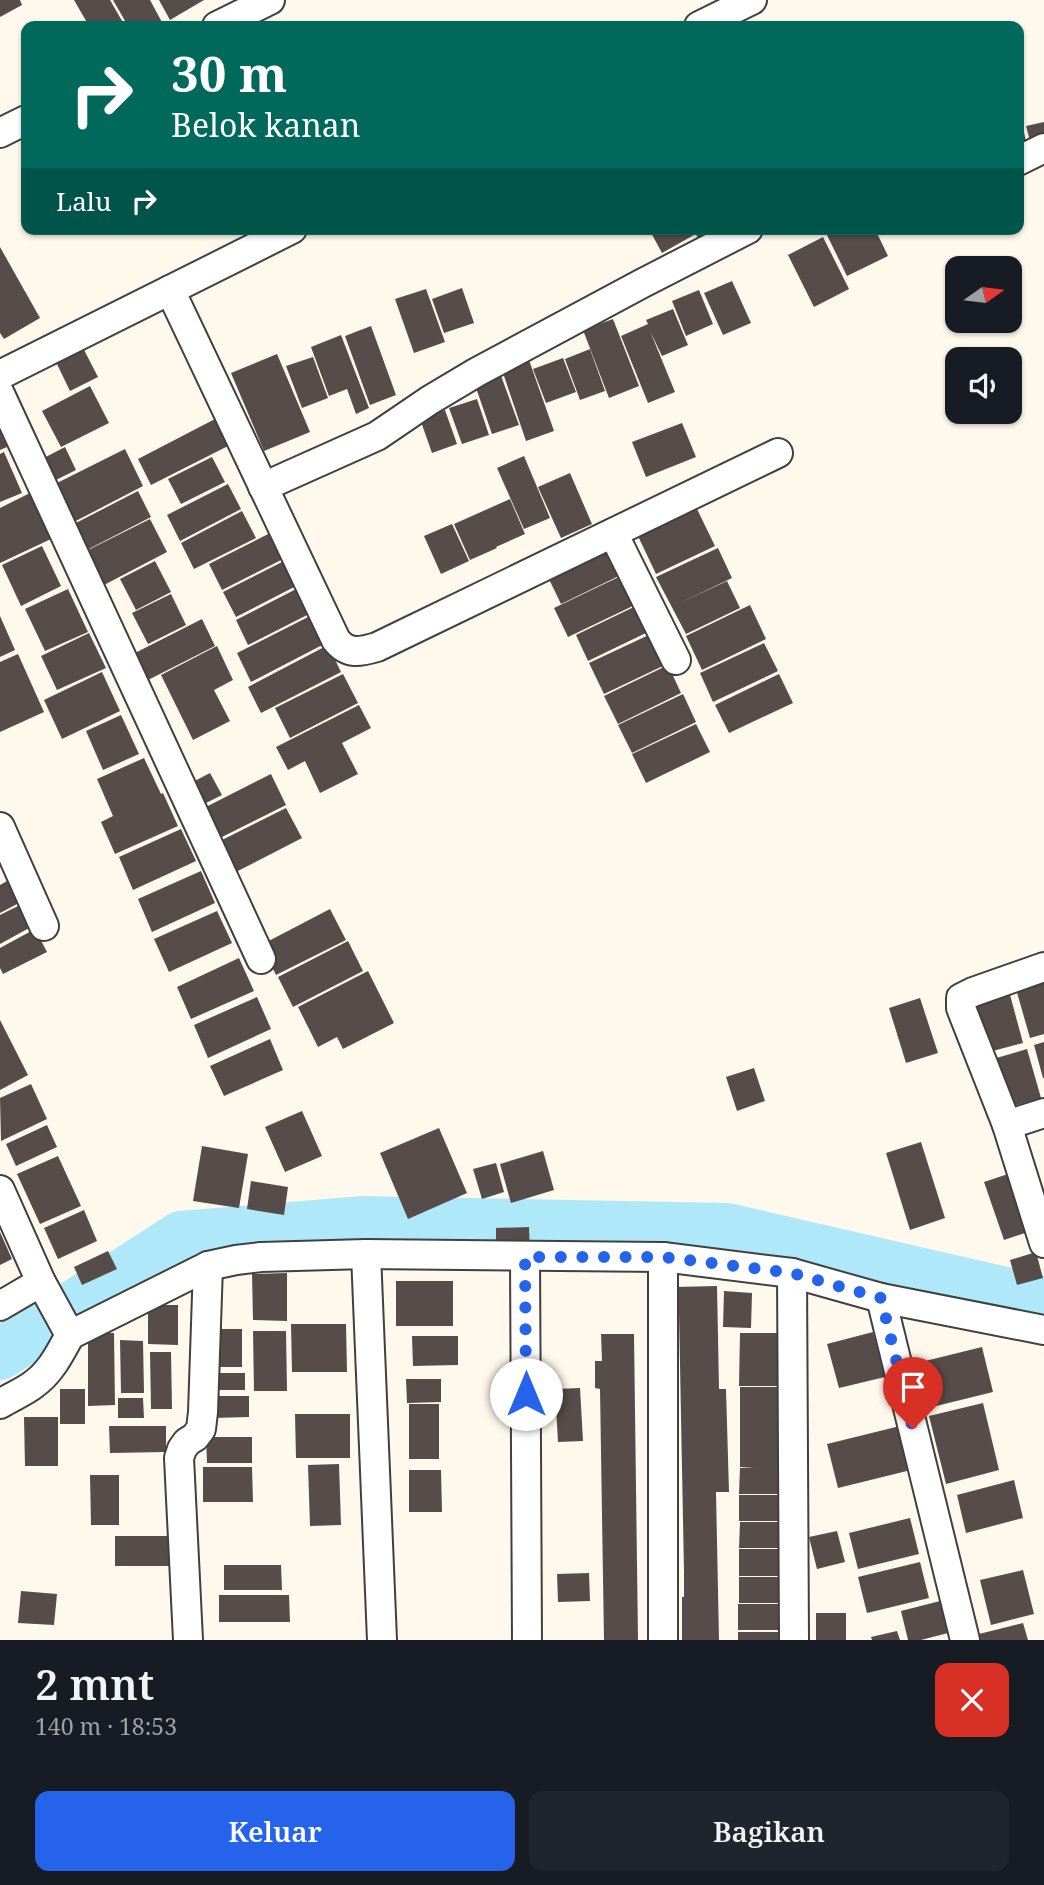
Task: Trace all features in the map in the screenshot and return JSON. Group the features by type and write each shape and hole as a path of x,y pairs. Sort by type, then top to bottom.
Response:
{"street":[{"path":"226,21 270,0"},
{"path":"709,21 752,0"},
{"path":"0,133 21,122"},
{"path":"1024,158 1044,148"},
{"path":"0,375 280,235"},
{"path":"263,487 377,436 477,372 736,235"},
{"path":"170,290 336,640 342,648 351,651 377,647 778,453"},
{"path":"0,394 261,959"},
{"path":"613,533 676,660"},
{"path":"0,827 44,926"},
{"path":"1044,967 973,992 960,1001 1007,1125 1044,1243"},
{"path":"1007,1125 1044,1113"},
{"path":"0,1189 44,1288 68,1330"},
{"path":"366,1254 382,1640"},
{"path":"0,1404 35,1384 47,1373 55,1362 68,1330 208,1266 261,1257 366,1254 663,1257 792,1273 881,1298 1044,1330"},
{"path":"525,1257 527,1640"},
{"path":"663,1257 663,1640"},
{"path":"188,1640 179,1458 187,1441 195,1437 201,1429 208,1266"},
{"path":"792,1273 794,1640"},
{"path":"0,1306 44,1288"},
{"path":"881,1298 965,1640"}],"building":[{"path":"0,0 20,0 22,5 0,17"},
{"path":"74,0 110,0 122,21 86,21"},
{"path":"113,0 150,0 161,21 125,21"},
{"path":"159,0 204,0 170,20"},
{"path":"1044,122 1044,142 1031,145 1026,126"},
{"path":"652,235 694,235 662,253"},
{"path":"827,235 878,235 888,256 847,276"},
{"path":"823,237 849,289 814,307 788,255"},
{"path":"0,247 40,318 4,339 0,333"},
{"path":"732,281 751,323 723,335 704,293"},
{"path":"462,288 474,323 444,333 432,299"},
{"path":"426,289 445,342 414,353 395,299"},
{"path":"699,290 713,324 686,336 672,301"},
{"path":"673,309 688,345 662,356 650,331 675,392 648,403 621,336 648,324 646,320"},
{"path":"613,319 639,386 609,398 583,330"},
{"path":"371,326 396,395 370,405 345,336"},
{"path":"341,335 369,408 356,414 347,389 329,396 311,347"},
{"path":"82,346 98,377 70,391 55,360"},
{"path":"590,349 605,391 580,400 565,359"},
{"path":"277,354 310,432 264,451 231,373"},
{"path":"313,357 328,398 302,408 286,366"},
{"path":"563,358 576,392 546,403 533,369"},
{"path":"529,360 554,431 526,441 502,370"},
{"path":"500,373 519,425 492,434 474,382"},
{"path":"90,386 109,423 61,447 42,411"},
{"path":"477,399 489,435 462,444 449,408"},
{"path":"445,410 457,444 432,453 420,419"},
{"path":"215,419 228,446 151,485 138,459"},
{"path":"682,423 696,457 646,477 632,442"},
{"path":"0,431 7,447 0,450"},
{"path":"65,447 76,470 50,483 38,461"},
{"path":"125,449 143,486 70,524 51,486"},
{"path":"4,452 22,493 0,502 0,454"},
{"path":"524,456 550,518 524,529 497,468"},
{"path":"212,457 225,482 181,504 168,479"},
{"path":"570,473 592,524 561,538 538,487"},
{"path":"228,484 241,509 180,541 167,515"},
{"path":"138,491 151,517 85,551 72,525"},
{"path":"30,493 51,539 0,563 0,508"},
{"path":"510,499 525,534 470,560 454,524"},
{"path":"696,507 715,546 656,574 637,534"},
{"path":"242,511 256,538 194,569 181,543"},
{"path":"150,519 167,552 104,585 86,551"},
{"path":"452,524 469,561 441,574 424,536"},
{"path":"272,532 285,558 222,590 209,564"},
{"path":"612,544 625,573 561,604 547,575"},
{"path":"42,546 61,586 21,606 2,565"},
{"path":"718,548 732,578 678,604 727,581 740,608 686,634 656,577"},
{"path":"286,560 298,585 236,617 223,592"},
{"path":"155,561 171,592 136,610 120,579"},
{"path":"625,574 639,603 568,637 554,608"},
{"path":"300,587 313,612 248,645 236,620"},
{"path":"68,589 88,632 45,651 25,609"},
{"path":"171,594 186,625 148,644 132,613"},
{"path":"640,604 652,630 588,661 576,635"},
{"path":"750,605 766,639 702,670 686,636"},
{"path":"314,614 328,642 251,682 237,653"},
{"path":"0,616 15,650 0,657"},
{"path":"202,619 215,646 148,680 135,653"},
{"path":"89,633 106,668 57,690 41,656"},
{"path":"653,633 667,664 604,694 589,663"},
{"path":"764,643 778,671 713,702 700,673"},
{"path":"328,645 341,672 261,713 248,687"},
{"path":"217,646 233,680 214,690 230,721 193,740 161,675"},
{"path":"18,654 44,712 0,732 0,662"},
{"path":"668,665 681,693 618,724 604,696"},
{"path":"102,672 120,711 62,739 44,700"},
{"path":"343,674 358,703 290,738 275,708"},
{"path":"779,674 793,703 729,733 715,705"},
{"path":"683,694 696,722 632,753 618,725"},
{"path":"359,705 371,728 342,743 358,774 320,793 305,761 288,770 276,747"},
{"path":"121,715 139,754 103,770 86,731"},
{"path":"696,724 710,752 646,783 632,754"},
{"path":"144,758 178,826 115,854 101,822 113,816 97,779"},
{"path":"210,773 222,795 200,806 189,784"},
{"path":"271,774 286,805 216,840 200,810"},
{"path":"286,808 302,838 232,874 216,843"},
{"path":"181,829 196,861 133,890 119,857"},
{"path":"201,871 215,903 152,932 138,899"},
{"path":"7,881 19,903 0,913 0,885"},
{"path":"20,905 31,927 0,944 0,915"},
{"path":"330,909 346,940 276,975 261,945"},
{"path":"217,911 232,943 169,972 154,939"},
{"path":"35,929 47,952 3,974 0,968 0,948"},
{"path":"348,941 363,971 293,1007 278,977"},
{"path":"239,958 254,991 191,1019 177,987"},
{"path":"368,971 394,1023 343,1049 337,1037 318,1047 298,1007"},
{"path":"1044,981 1044,1034 1030,1038 1016,989"},
{"path":"1009,991 1023,1043 989,1052 975,1000"},
{"path":"257,997 271,1029 208,1058 194,1025"},
{"path":"920,998 938,1053 906,1063 889,1008"},
{"path":"0,1020 28,1075 0,1090"},
{"path":"270,1039 283,1070 224,1096 210,1066"},
{"path":"1044,1042 1044,1078 1043,1078 1034,1045"},
{"path":"1027,1049 1041,1098 1006,1108 993,1059"},
{"path":"754,1068 765,1101 737,1111 726,1077"},
{"path":"31,1084 47,1119 1,1141 0,1098"},
{"path":"302,1111 322,1156 285,1172 265,1127"},
{"path":"47,1125 57,1147 16,1166 6,1144"},
{"path":"439,1128 467,1193 408,1219 380,1153"},
{"path":"921,1142 945,1218 910,1230 886,1153"},
{"path":"202,1146 248,1154 239,1208 193,1201"},
{"path":"543,1151 554,1190 511,1203 500,1164"},
{"path":"58,1156 81,1206 40,1224 17,1174"},
{"path":"496,1163 504,1192 482,1199 473,1169"},
{"path":"1008,1174 1028,1232 1004,1240 984,1182"},
{"path":"251,1181 288,1187 284,1215 247,1209"},
{"path":"84,1210 97,1241 58,1259 44,1228"},
{"path":"529,1227 530,1252 496,1253 496,1228"},
{"path":"0,1232 12,1259 0,1265"},
{"path":"108,1251 117,1269 82,1285 74,1267"},
{"path":"1036,1252 1043,1278 1017,1285 1010,1260"},
{"path":"287,1273 287,1321 253,1320 252,1274"},
{"path":"396,1281 453,1281 453,1326 396,1326"},
{"path":"717,1286 719,1389 726,1389 729,1492 716,1492 719,1640 682,1640 684,1572 679,1312 675,1312 674,1287"},
{"path":"724,1291 752,1293 751,1328 723,1327"},
{"path":"148,1305 178,1305 178,1345 148,1344"},
{"path":"291,1324 346,1324 347,1372 292,1372"},
{"path":"215,1329 242,1329 242,1367 215,1367"},
{"path":"253,1331 286,1331 287,1391 254,1391"},
{"path":"873,1332 885,1377 839,1388 827,1344"},
{"path":"88,1333 114,1333 115,1405 88,1406"},
{"path":"740,1333 780,1333 780,1386 739,1386"},
{"path":"601,1334 634,1334 638,1640 604,1640 600,1389 595,1388 595,1361 602,1361"},
{"path":"412,1336 458,1336 458,1365 413,1366"},
{"path":"120,1340 143,1341 144,1393 121,1393"},
{"path":"982,1347 993,1392 920,1410 909,1365"},
{"path":"150,1352 171,1352 172,1409 151,1409"},
{"path":"212,1373 245,1373 245,1390 213,1390"},
{"path":"406,1379 441,1379 441,1402 407,1403"},
{"path":"740,1387 780,1387 780,1494 739,1494 740,1468 754,1468 740,1467"},
{"path":"580,1388 583,1441 558,1442 555,1389"},
{"path":"60,1389 85,1389 85,1424 60,1424"},
{"path":"211,1396 249,1396 249,1417 212,1418"},
{"path":"118,1398 143,1398 144,1418 118,1418"},
{"path":"983,1403 999,1470 946,1484 929,1416"},
{"path":"409,1404 439,1404 439,1459 409,1459"},
{"path":"295,1414 350,1414 350,1458 296,1458"},
{"path":"24,1417 58,1417 58,1466 25,1466"},
{"path":"109,1426 166,1426 166,1452 110,1453"},
{"path":"900,1426 911,1470 838,1488 827,1444"},
{"path":"206,1437 252,1437 252,1463 207,1463"},
{"path":"339,1464 341,1525 310,1526 308,1465"},
{"path":"203,1467 252,1467 253,1502 203,1502"},
{"path":"409,1470 441,1470 442,1512 409,1512"},
{"path":"90,1475 119,1475 119,1525 91,1525"},
{"path":"1014,1480 1023,1518 966,1533 957,1495"},
{"path":"739,1495 780,1495 780,1521 739,1521"},
{"path":"910,1518 919,1554 858,1569 849,1533"},
{"path":"740,1522 780,1522 780,1548 739,1548"},
{"path":"837,1531 845,1562 817,1569 809,1537"},
{"path":"115,1536 172,1536 172,1566 115,1566"},
{"path":"739,1549 780,1549 780,1576 739,1576"},
{"path":"920,1562 929,1598 867,1613 858,1577"},
{"path":"224,1565 281,1565 282,1590 224,1590"},
{"path":"1023,1570 1034,1614 991,1625 980,1580"},
{"path":"589,1573 590,1601 558,1602 557,1574"},
{"path":"739,1577 779,1577 779,1603 739,1603"},
{"path":"21,1591 57,1594 54,1625 18,1623"},
{"path":"219,1595 289,1595 290,1622 219,1622"},
{"path":"940,1601 948,1633 921,1640 908,1640 901,1611"},
{"path":"738,1604 779,1604 779,1630 738,1630"},
{"path":"816,1613 846,1613 846,1640 816,1640"},
{"path":"1023,1623 1028,1640 981,1640 979,1634"},
{"path":"897,1631 900,1640 872,1640 871,1637"},
{"path":"738,1632 779,1632 778,1640 738,1640"}],"waterway":[{"path":"0,1354 181,1237 364,1222 727,1229 1044,1302"}],"route":[{"path":"526,1394 525,1257 663,1257 792,1273 881,1298 913,1429"}]}
